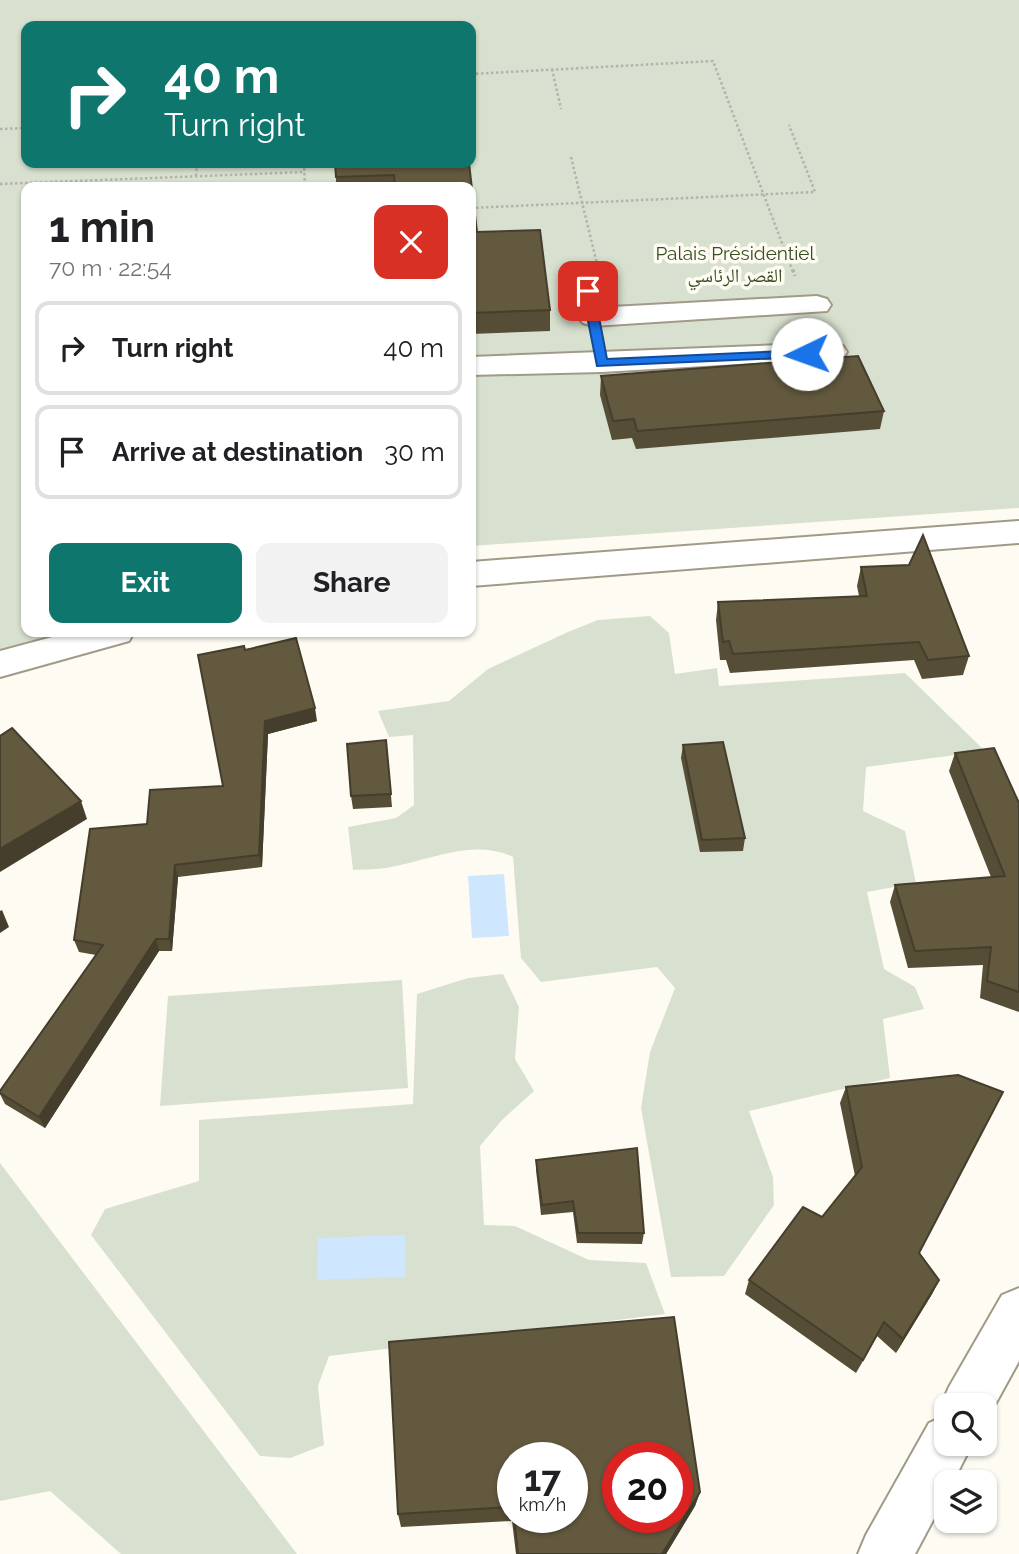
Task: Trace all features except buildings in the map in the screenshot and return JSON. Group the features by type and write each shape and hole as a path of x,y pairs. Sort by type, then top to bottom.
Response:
{"street":[{"path":"603,369 594,299 807,294"},
{"path":"476,366 603,369 832,352"},
{"path":"476,574 1019,532"},
{"path":"0,664 98,637"},
{"path":"974,1393 1019,1312"},
{"path":"884,1554 939,1456"}],"path":[{"path":"476,74 713,61 764,194 807,294"},
{"path":"552,69 561,109"},
{"path":"476,208 815,192 789,124"},
{"path":"0,129 21,128"},
{"path":"571,157 582,203 594,299"},
{"path":"196,176 197,168"},
{"path":"304,168 305,182"},
{"path":"49,182 304,172"},
{"path":"0,184 21,183"}],"green space":[{"name":"Palais Présidentiel القصر الرئاسي","path":"0,0 1019,0 1019,508 476,546 476,182 21,182 21,637 69,637 0,659"},
{"path":"650,616 669,633 675,674 717,668 719,686 905,673 985,751 866,767 863,811 905,831 916,883 867,892 884,969 915,987 924,1009 883,1019 890,1078 749,1111 773,1177 774,1205 724,1276 671,1277 641,1108 650,1052 675,988 657,967 541,982 521,958 513,857 498,852 468,850 386,868 353,870 348,827 396,818 414,805 413,735 389,737 378,711 449,701 488,669 568,632 598,620"},
{"path":"503,974 519,1007 515,1059 534,1091 502,1120 480,1146 484,1225 515,1226 589,1260 646,1263 665,1314 329,1356 318,1386 324,1445 290,1458 260,1456 91,1235 105,1209 199,1181 199,1120 413,1104 417,994 468,978"},
{"path":"402,980 408,1088 160,1106 168,996"},
{"path":"0,1163 297,1554 121,1554 50,1491 0,1501"}],"water":[{"path":"504,874 509,936 472,938 468,876"},
{"path":"405,1235 405,1277 317,1280 318,1238"}],"route":[{"path":"588,291 602,363 807,354"}]}
